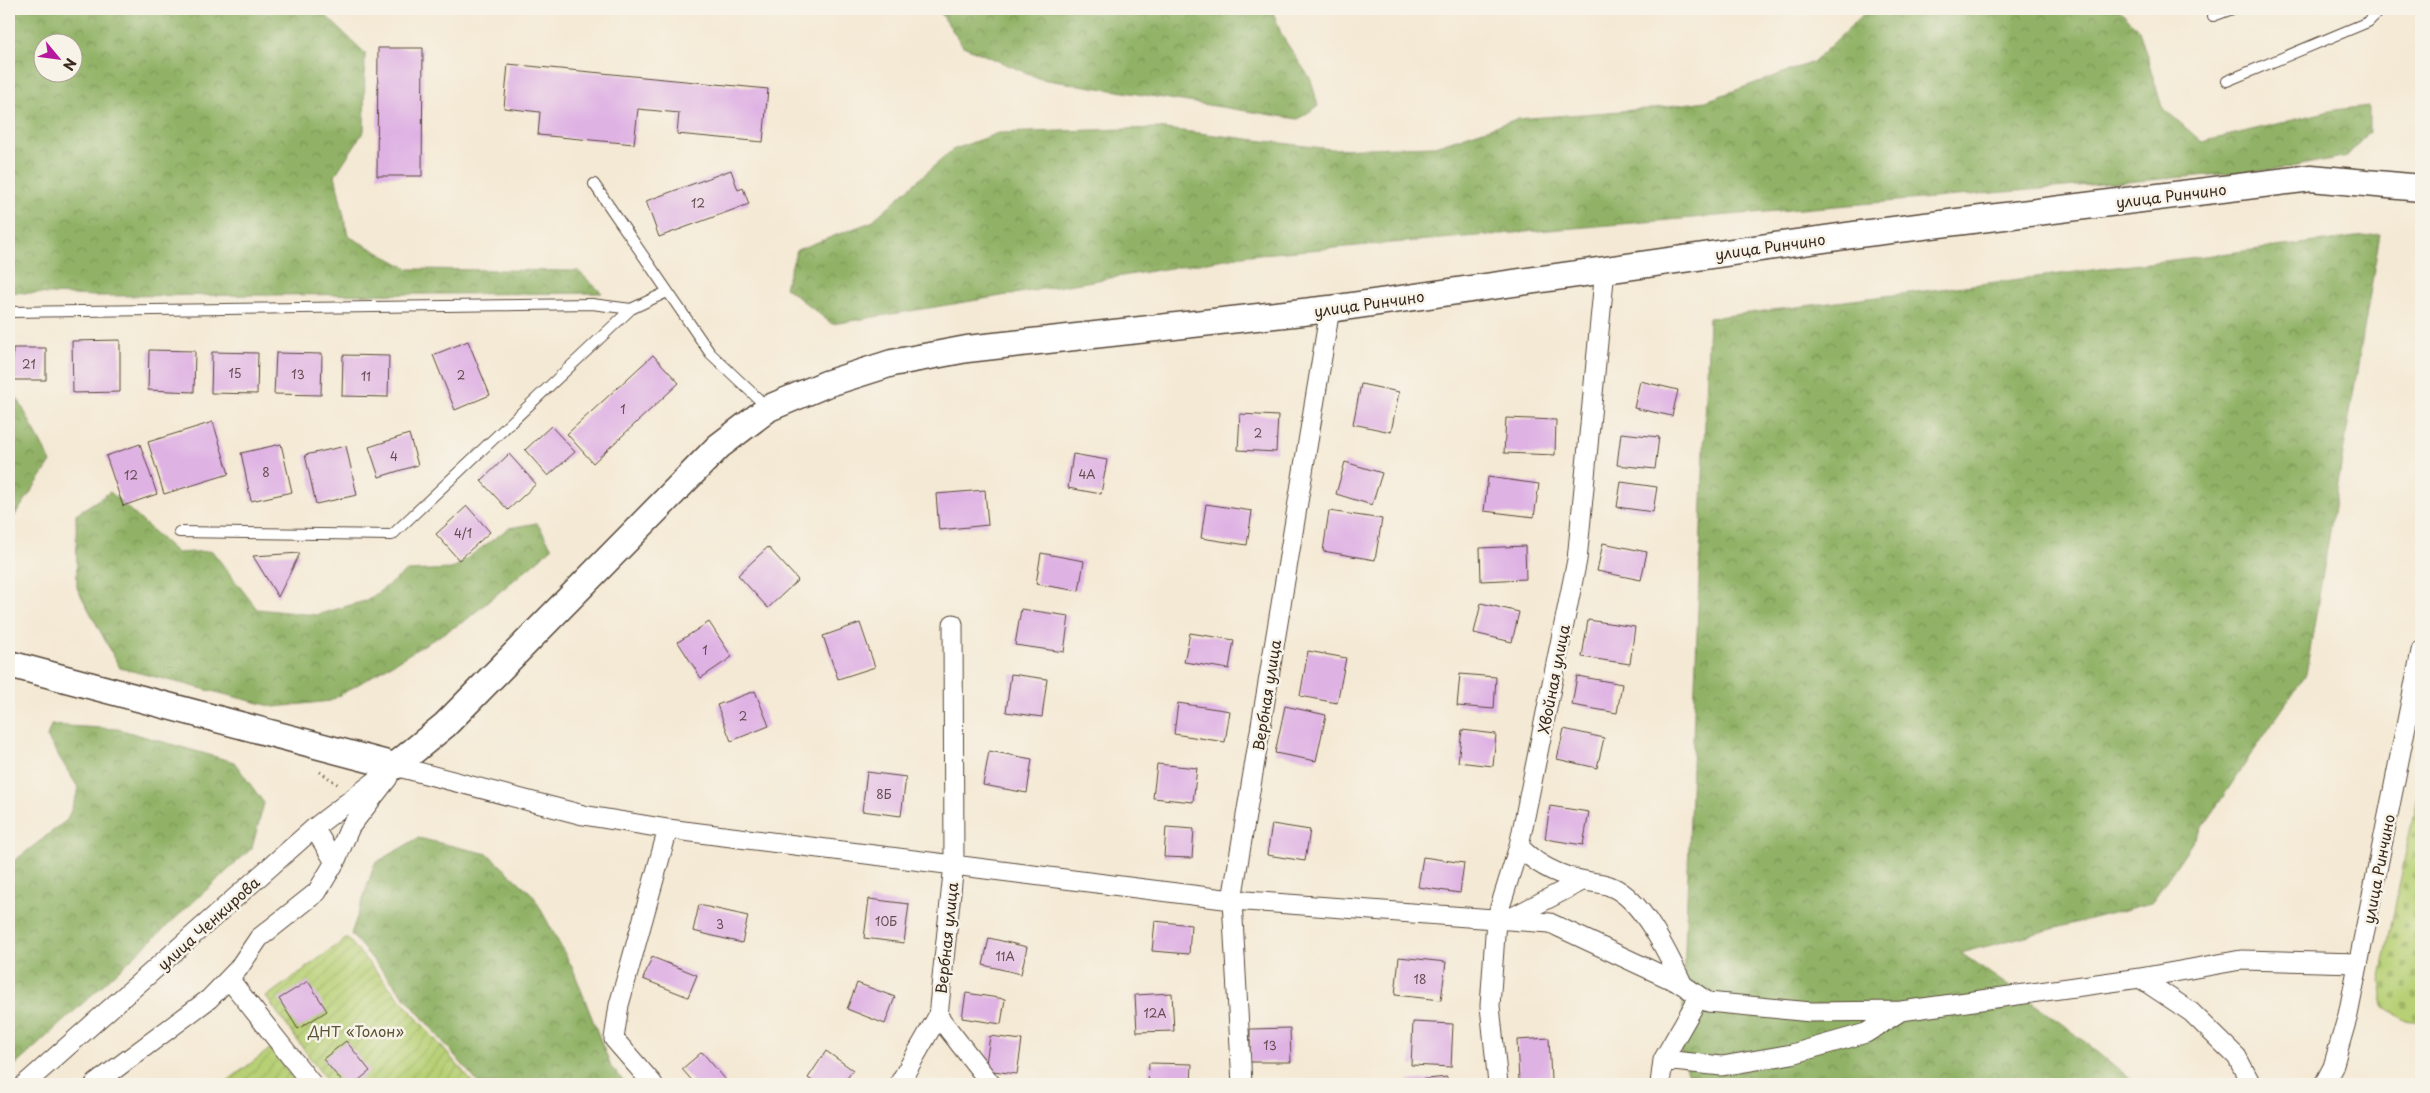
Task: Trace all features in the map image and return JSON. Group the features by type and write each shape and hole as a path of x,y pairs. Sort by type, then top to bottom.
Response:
{"street":[{"name":"улица Ринчино","path":"395,766 445,724 719,446 769,408 826,384 892,362 967,349 1330,309 1860,234 2311,178 2421,188"},
{"name":"Хвойная улица","path":"1498,1084 1490,1006 1504,896 1519,846 1577,560 1605,270"},
{"name":"Вербная улица","path":"1242,1084 1232,900 1330,309"},
{"name":"Вербная улица","path":"953,624 954,864 938,1016 991,1084"},
{"name":"улица Ринчино","path":"2324,1084 2334,1076 2348,1015 2421,651"},
{"path":"9,664 583,815 668,828 1232,900 1550,923 1683,985 1708,1002 1811,1012 1902,1011 2140,978 2241,960 2358,963"},
{"path":"95,1084 208,999 229,978 259,938 317,892 335,862 350,827 384,786 395,766"},
{"name":"улица Ченкирова","path":"25,1084 314,828 395,766"},
{"path":"314,828 335,862"},
{"path":"653,1084 614,1039 619,1006 668,828"},
{"path":"1519,846 1543,868 1612,887 1633,902 1668,954 1683,985"},
{"path":"1501,920 1582,880"},
{"path":"1504,896 1552,896"},
{"path":"229,978 312,1084"},
{"path":"2140,978 2191,1012 2237,1058 2251,1084"},
{"path":"1660,1084 1663,1060 1700,997"},
{"path":"1663,1060 1722,1066 1792,1054 1866,1033 1902,1011"},
{"path":"899,1084 938,1016"}],"lane":[{"path":"2214,16 2232,9"},
{"path":"2227,81 2368,22 2381,9"},
{"path":"594,184 710,352 769,408"},
{"path":"179,532 392,535 631,309 667,292"},
{"path":"9,312 592,304 631,309"}],"green space":[{"path":"9,9 324,9 324,14 365,53 364,131 335,175 348,236 409,269 578,271 602,293 95,296 9,292"},
{"path":"938,9 1272,9 1282,36 1311,80 1318,106 1298,119 1041,79 963,46"},
{"path":"1869,9 2119,9 2139,30 2162,107 2202,142 2334,110 2369,106 2369,132 2347,156 2281,169 1249,255 832,324 785,287 797,250 871,222 952,150 998,133 1157,128 1331,149 1435,146 1517,119 1647,109 1706,101 1813,62"},
{"path":"2380,234 2306,674 2151,903 1961,953 2063,1024 2137,1084 1691,1084 1681,1055 1709,318"},
{"path":"9,388 19,401 51,462 9,524"},
{"path":"110,492 177,553 212,551 257,609 316,615 368,600 407,571 452,569 509,528 537,523 552,548 466,620 330,701 275,707 120,668 77,588 76,514"},
{"path":"51,725 118,729 234,762 264,803 252,848 9,1071 9,865 67,820 79,789 47,737"},
{"path":"2421,776 2421,1022 2404,1020 2384,1006 2380,982"},
{"path":"418,838 488,854 533,895 573,969 611,1067 626,1084 479,1084 351,934 375,863"},
{"name":"ДНТ «Толон»","path":"347,938 474,1084 329,1084 266,997"},
{"name":"ДНТ «Толон»","path":"270,1049 297,1084 223,1084"}],"building":[{"path":"378,48 423,48 422,176 377,176"},
{"path":"508,64 768,89 763,142 677,134 679,113 638,109 634,144 538,135 540,112 504,108"},
{"path":"731,170 738,190 743,188 749,204 659,237 646,201"},
{"path":"120,340 120,392 73,393 72,341"},
{"path":"468,341 490,395 455,410 433,355"},
{"path":"13,348 46,348 46,380 12,380"},
{"path":"149,350 195,351 194,392 148,390"},
{"path":"212,352 258,353 257,394 211,393"},
{"path":"276,353 322,354 321,395 274,394"},
{"path":"343,355 389,356 388,397 342,396"},
{"path":"653,355 679,383 593,463 567,434"},
{"path":"1640,381 1678,390 1672,416 1634,408"},
{"path":"1361,384 1399,392 1391,432 1353,424"},
{"path":"1240,414 1278,416 1276,452 1238,450"},
{"path":"1506,418 1556,420 1555,455 1504,453"},
{"path":"213,422 229,474 164,494 148,442"},
{"path":"551,426 575,452 548,476 525,450"},
{"path":"1621,433 1659,437 1655,469 1617,465"},
{"path":"409,434 418,465 379,477 369,447"},
{"path":"140,444 157,494 123,506 106,456"},
{"path":"281,444 292,492 251,501 241,453"},
{"path":"346,446 357,495 316,504 305,455"},
{"path":"509,454 536,484 508,510 481,481"},
{"path":"1073,454 1107,460 1101,494 1068,488"},
{"path":"1345,462 1382,473 1372,505 1336,494"},
{"path":"1488,477 1539,484 1534,517 1484,511"},
{"path":"1621,482 1657,487 1653,512 1617,507"},
{"path":"985,490 988,525 939,530 936,494"},
{"path":"1206,504 1252,511 1247,545 1201,538"},
{"path":"467,506 490,532 459,560 436,534"},
{"path":"1329,511 1382,519 1375,560 1323,551"},
{"path":"1603,543 1647,552 1641,580 1597,571"},
{"path":"1525,546 1526,579 1481,581 1480,548"},
{"path":"768,547 798,580 768,608 738,575"},
{"path":"300,553 278,597 253,556"},
{"path":"1041,553 1084,561 1079,591 1036,584"},
{"path":"1481,603 1519,612 1512,642 1474,633"},
{"path":"1021,609 1069,616 1064,652 1015,645"},
{"path":"1588,620 1635,627 1630,664 1582,657"},
{"path":"709,622 732,657 701,678 678,642"},
{"path":"860,623 875,667 838,679 823,636"},
{"path":"1190,633 1234,640 1229,669 1184,662"},
{"path":"1308,651 1346,658 1337,703 1300,696"},
{"path":"1011,674 1047,679 1042,717 1006,712"},
{"path":"1460,674 1496,677 1494,709 1457,706"},
{"path":"1577,676 1622,684 1617,713 1572,705"},
{"path":"755,691 769,726 731,741 717,705"},
{"path":"1178,703 1230,711 1225,742 1174,734"},
{"path":"1285,706 1326,715 1316,761 1275,753"},
{"path":"1564,729 1604,738 1597,768 1557,759"},
{"path":"1462,730 1496,734 1493,766 1458,762"},
{"path":"989,751 1032,759 1027,793 983,785"},
{"path":"1157,764 1197,768 1193,802 1153,798"},
{"path":"867,772 906,777 901,816 862,811"},
{"path":"1550,806 1589,812 1583,845 1545,839"},
{"path":"1272,824 1310,830 1305,861 1267,855"},
{"path":"1166,827 1194,829 1192,858 1164,857"},
{"path":"1423,857 1464,863 1460,893 1418,887"},
{"path":"869,899 909,904 904,943 864,938"},
{"path":"699,905 748,916 742,943 693,931"},
{"path":"1155,921 1191,925 1189,954 1152,951"},
{"path":"989,938 1027,947 1021,974 983,965"},
{"path":"652,957 697,975 688,997 643,979"},
{"path":"1399,957 1446,962 1441,1000 1395,995"},
{"path":"308,981 327,1011 298,1029 279,999"},
{"path":"857,983 895,997 885,1024 847,1009"},
{"path":"966,993 1005,999 1001,1024 962,1018"},
{"path":"1172,993 1174,1031 1137,1032 1135,995"},
{"path":"1413,1022 1453,1024 1451,1067 1411,1065"},
{"path":"1290,1028 1291,1062 1250,1062 1250,1029"},
{"path":"990,1036 1022,1040 1017,1074 985,1070"},
{"path":"1549,1038 1551,1081 1519,1082 1517,1040"},
{"path":"346,1041 370,1071 354,1084 344,1084 323,1059"},
{"path":"826,1051 853,1070 843,1084 817,1084 808,1078"},
{"path":"702,1052 726,1080 721,1084 695,1084 682,1069"},
{"path":"1149,1063 1192,1064 1191,1084 1148,1084"},
{"path":"1447,1077 1447,1084 1408,1084 1407,1081"}]}
